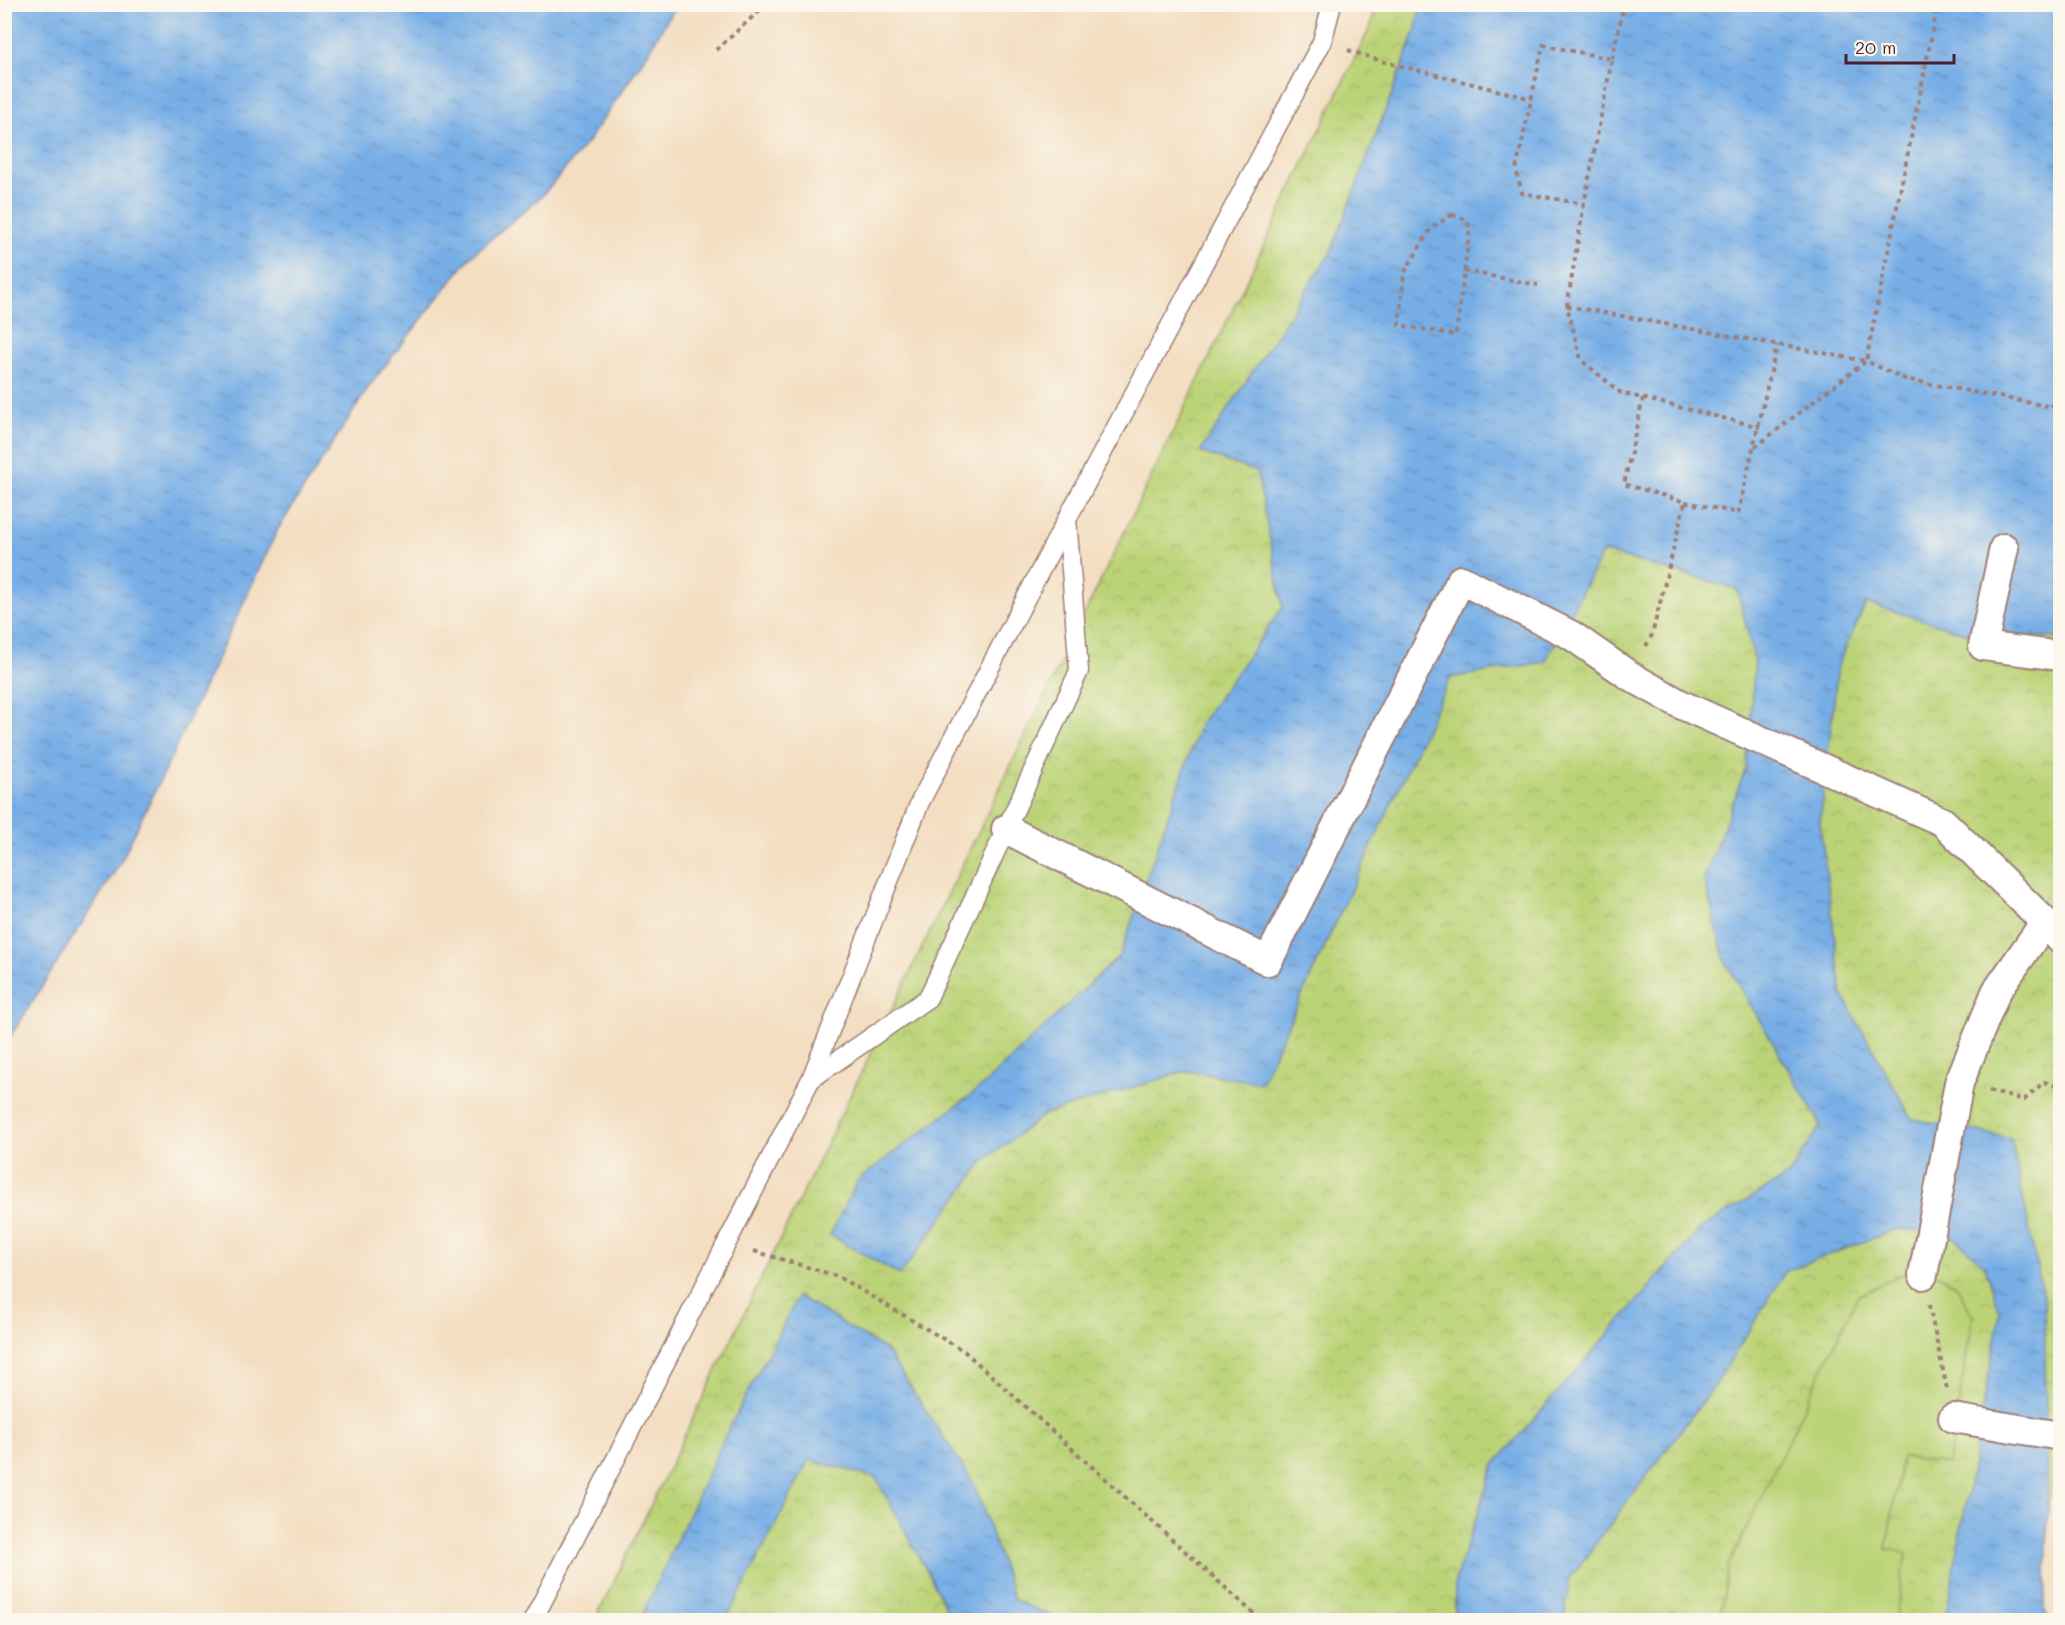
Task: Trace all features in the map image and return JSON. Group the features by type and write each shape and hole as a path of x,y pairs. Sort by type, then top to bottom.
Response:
{"street":[{"path":"2004,548 1983,646 2061,656"},
{"path":"1006,829 1268,961 1461,580 1571,635 1630,676 1682,705 1943,822 2053,931 1996,992 1959,1083 1923,1275"},
{"path":"1953,1418 2061,1437"}],"lane":[{"path":"533,1620 811,1079 920,802 1067,519 1322,42 1332,4"},
{"path":"811,1079 928,998 1079,670 1067,519"}],"path":[{"path":"716,50 767,4"},
{"path":"1624,4 1584,204 1567,306 1581,360 1621,393 1760,427"},
{"path":"1755,447 1866,362 1938,4"},
{"path":"1322,42 1381,62 1532,99"},
{"path":"1584,204 1522,193 1516,170 1544,45 1612,58"},
{"path":"1452,215 1465,219 1470,228 1464,271 1456,335 1399,325 1404,273 1432,227 1452,215"},
{"path":"1464,271 1538,285"},
{"path":"1567,306 1866,362 1905,379 2052,407 2061,374"},
{"path":"1643,398 1624,484 1685,502 1738,513 1760,427 1777,345"},
{"path":"1630,676 1652,635 1685,502"},
{"path":"1959,1083 2024,1100 2044,1082 2061,1086"},
{"path":"727,1243 837,1276 964,1351 1261,1620"},
{"path":"1923,1275 1953,1418"}],"green space":[{"path":"1377,5 2060,5 2060,1437 2030,1620 595,1620 1371,25"},
{"path":"1933,1272 1957,1286 1973,1317 1948,1464 1902,1457 1886,1549 1906,1553 1895,1620 1720,1620 1728,1567 1857,1297 1899,1275"}],"water":[{"path":"5,4 676,5 647,54 587,143 542,196 471,256 370,385 278,529 119,865 5,1045"},
{"path":"1421,5 2060,5 2060,638 1969,634 1866,603 1838,665 1820,824 1842,994 1912,1119 2011,1138 2044,1301 2048,1509 2045,1611 2048,1620 1945,1620 2000,1312 1985,1266 1949,1233 1897,1229 1786,1271 1715,1385 1570,1578 1564,1620 1455,1620 1455,1580 1494,1465 1701,1228 1789,1175 1821,1125 1725,961 1704,879 1746,768 1755,661 1737,589 1603,552 1545,662 1450,678 1261,1083 1186,1071 1045,1114 985,1160 900,1275 830,1235 858,1180 980,1088 1120,955 1200,724 1283,607 1257,472 1200,452 1331,252 1415,33"},
{"path":"798,1296 886,1350 975,1485 1014,1600 1061,1620 951,1620 933,1582 876,1478 809,1460 726,1620 640,1620 727,1432"}]}
